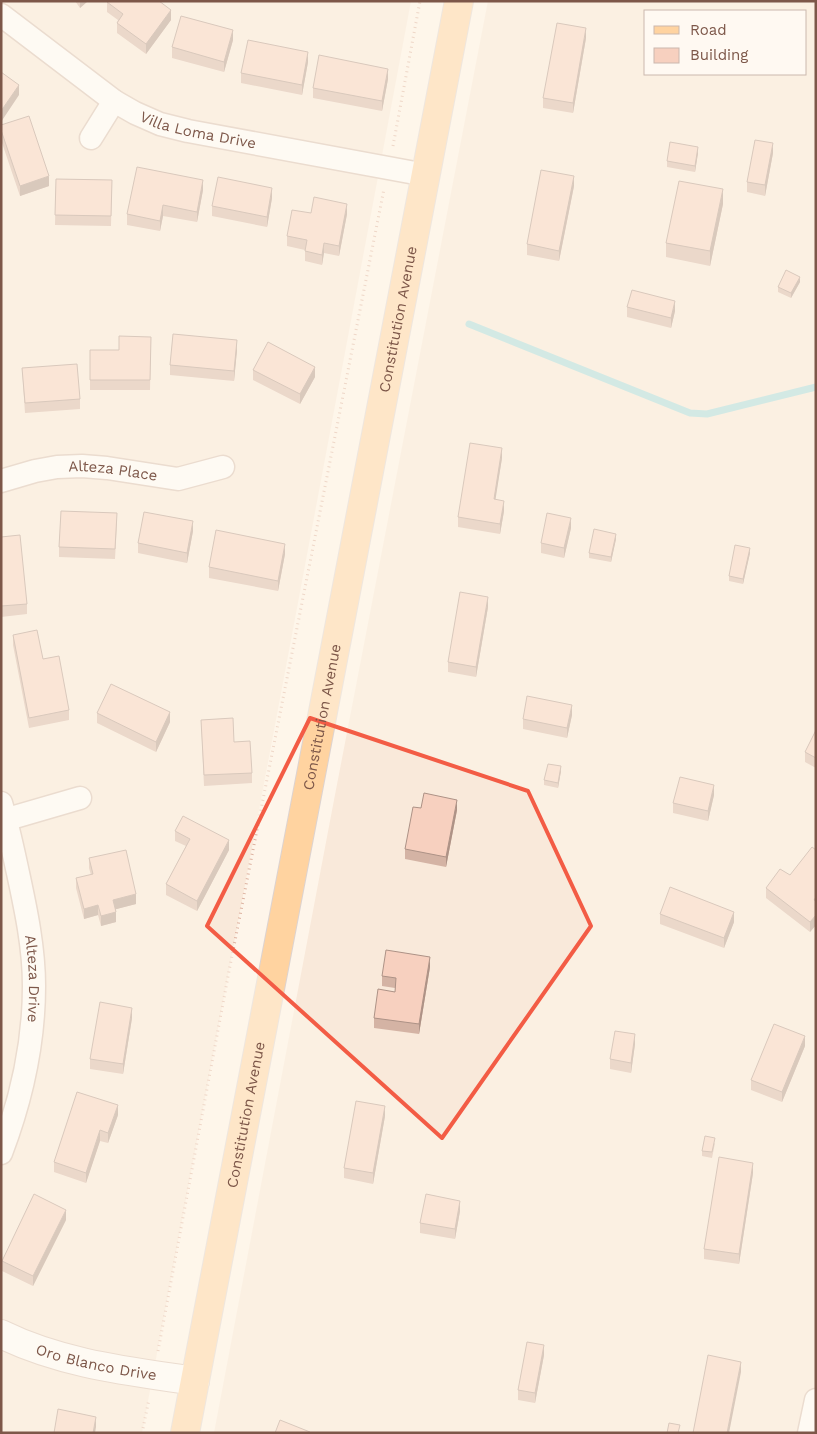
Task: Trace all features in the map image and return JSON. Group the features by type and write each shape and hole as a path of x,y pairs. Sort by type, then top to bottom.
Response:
{"main road":[{"name":"Constitution Avenue","path":"185,1433 459,1"}],"street":[{"name":"Villa Loma Drive","path":"1,15 114,101 160,124 188,132 426,175"},
{"path":"91,138 114,101"},
{"name":"Alteza Place","path":"1,480 58,467 82,466 107,468 178,480 223,467"},
{"path":"3,815 80,798"},
{"name":"Alteza Drive","path":"1,1153 16,1112 24,1082 30,1041 34,985 27,916 3,815"},
{"name":"Oro Blanco Drive","path":"1,1334 48,1354 71,1360 119,1370 195,1381"},
{"path":"809,1433 816,1400"}],"path":[{"path":"142,1433 231,962 389,168 420,1"}],"highlighted area":[{"path":"310,718 528,791 591,926 442,1138 207,926"}],"shaded area":[{"path":"1,1 411,1 142,1433 1,1433"},
{"path":"488,1 816,1 816,1433 214,1433"}],"building":[{"path":"107,1 159,1 171,10 146,44 117,23 123,14"},
{"path":"181,16 233,30 224,62 172,47"},
{"path":"557,23 586,28 573,103 543,98"},
{"path":"248,40 308,52 302,85 241,73"},
{"path":"319,55 388,69 382,101 313,88"},
{"path":"1,72 19,85 1,111"},
{"path":"29,116 49,176 20,186 1,125"},
{"path":"755,140 773,143 765,185 747,182"},
{"path":"670,142 698,147 695,166 667,161"},
{"path":"137,167 203,180 197,212 163,205 160,221 127,214"},
{"path":"541,170 574,176 559,251 527,244"},
{"path":"218,177 272,188 267,217 212,206"},
{"path":"56,179 112,180 111,216 55,215"},
{"path":"679,181 723,189 710,251 666,243"},
{"path":"314,197 347,204 339,246 324,243 322,255 305,251 307,240 287,236 292,210 311,213"},
{"path":"786,270 800,277 791,293 778,287"},
{"path":"632,290 675,301 671,318 627,307"},
{"path":"173,334 237,340 234,371 170,365"},
{"path":"119,336 151,337 150,380 90,380 90,350 119,350"},
{"path":"268,342 315,367 300,394 253,370"},
{"path":"77,364 80,399 25,403 22,368"},
{"path":"470,443 502,448 494,499 504,501 500,524 458,517"},
{"path":"61,511 117,513 115,549 59,547"},
{"path":"144,512 193,521 187,553 138,543"},
{"path":"547,513 571,518 564,548 541,543"},
{"path":"594,529 616,534 611,557 589,553"},
{"path":"216,530 285,544 278,581 209,567"},
{"path":"20,535 27,604 1,606 1,537"},
{"path":"735,545 750,548 743,579 729,576"},
{"path":"460,592 488,597 476,667 448,662"},
{"path":"37,630 43,659 59,656 69,710 29,718 13,635"},
{"path":"111,684 170,712 156,742 97,713"},
{"path":"527,696 572,705 567,728 523,719"},
{"path":"233,718 234,742 250,741 252,773 204,775 201,720"},
{"path":"816,730 816,758 805,752"},
{"path":"548,764 561,766 558,783 544,780"},
{"path":"680,777 714,785 708,811 673,803"},
{"path":"424,793 457,800 446,857 405,849 413,807 421,808"},
{"path":"183,816 229,840 197,901 166,884 190,839 175,831"},
{"path":"812,847 816,850 816,897 814,900 816,901 816,915 810,922 766,888 780,869 790,875"},
{"path":"126,850 136,894 113,900 116,912 101,916 98,905 84,909 76,878 93,874 89,858"},
{"path":"670,887 734,912 724,938 660,914"},
{"path":"386,950 430,957 419,1024 374,1018 378,989 395,992 396,978 382,976"},
{"path":"100,1002 132,1008 123,1064 90,1059"},
{"path":"774,1024 805,1036 782,1092 751,1080"},
{"path":"615,1031 635,1034 631,1063 610,1059"},
{"path":"77,1092 118,1105 108,1133 100,1130 86,1173 54,1162"},
{"path":"356,1101 385,1106 373,1173 344,1168"},
{"path":"705,1136 715,1138 712,1152 702,1151"},
{"path":"719,1157 753,1163 739,1254 704,1249"},
{"path":"34,1194 66,1210 33,1276 2,1261"},
{"path":"426,1194 460,1201 455,1229 420,1223"},
{"path":"527,1342 544,1345 535,1393 518,1390"},
{"path":"708,1355 741,1362 727,1433 693,1433"},
{"path":"58,1409 96,1417 93,1433 54,1433"},
{"path":"280,1420 310,1432 310,1433 275,1433"},
{"path":"669,1423 680,1425 678,1433 667,1433"}],"waterway":[{"path":"469,324 690,413 707,414 816,387"}]}
